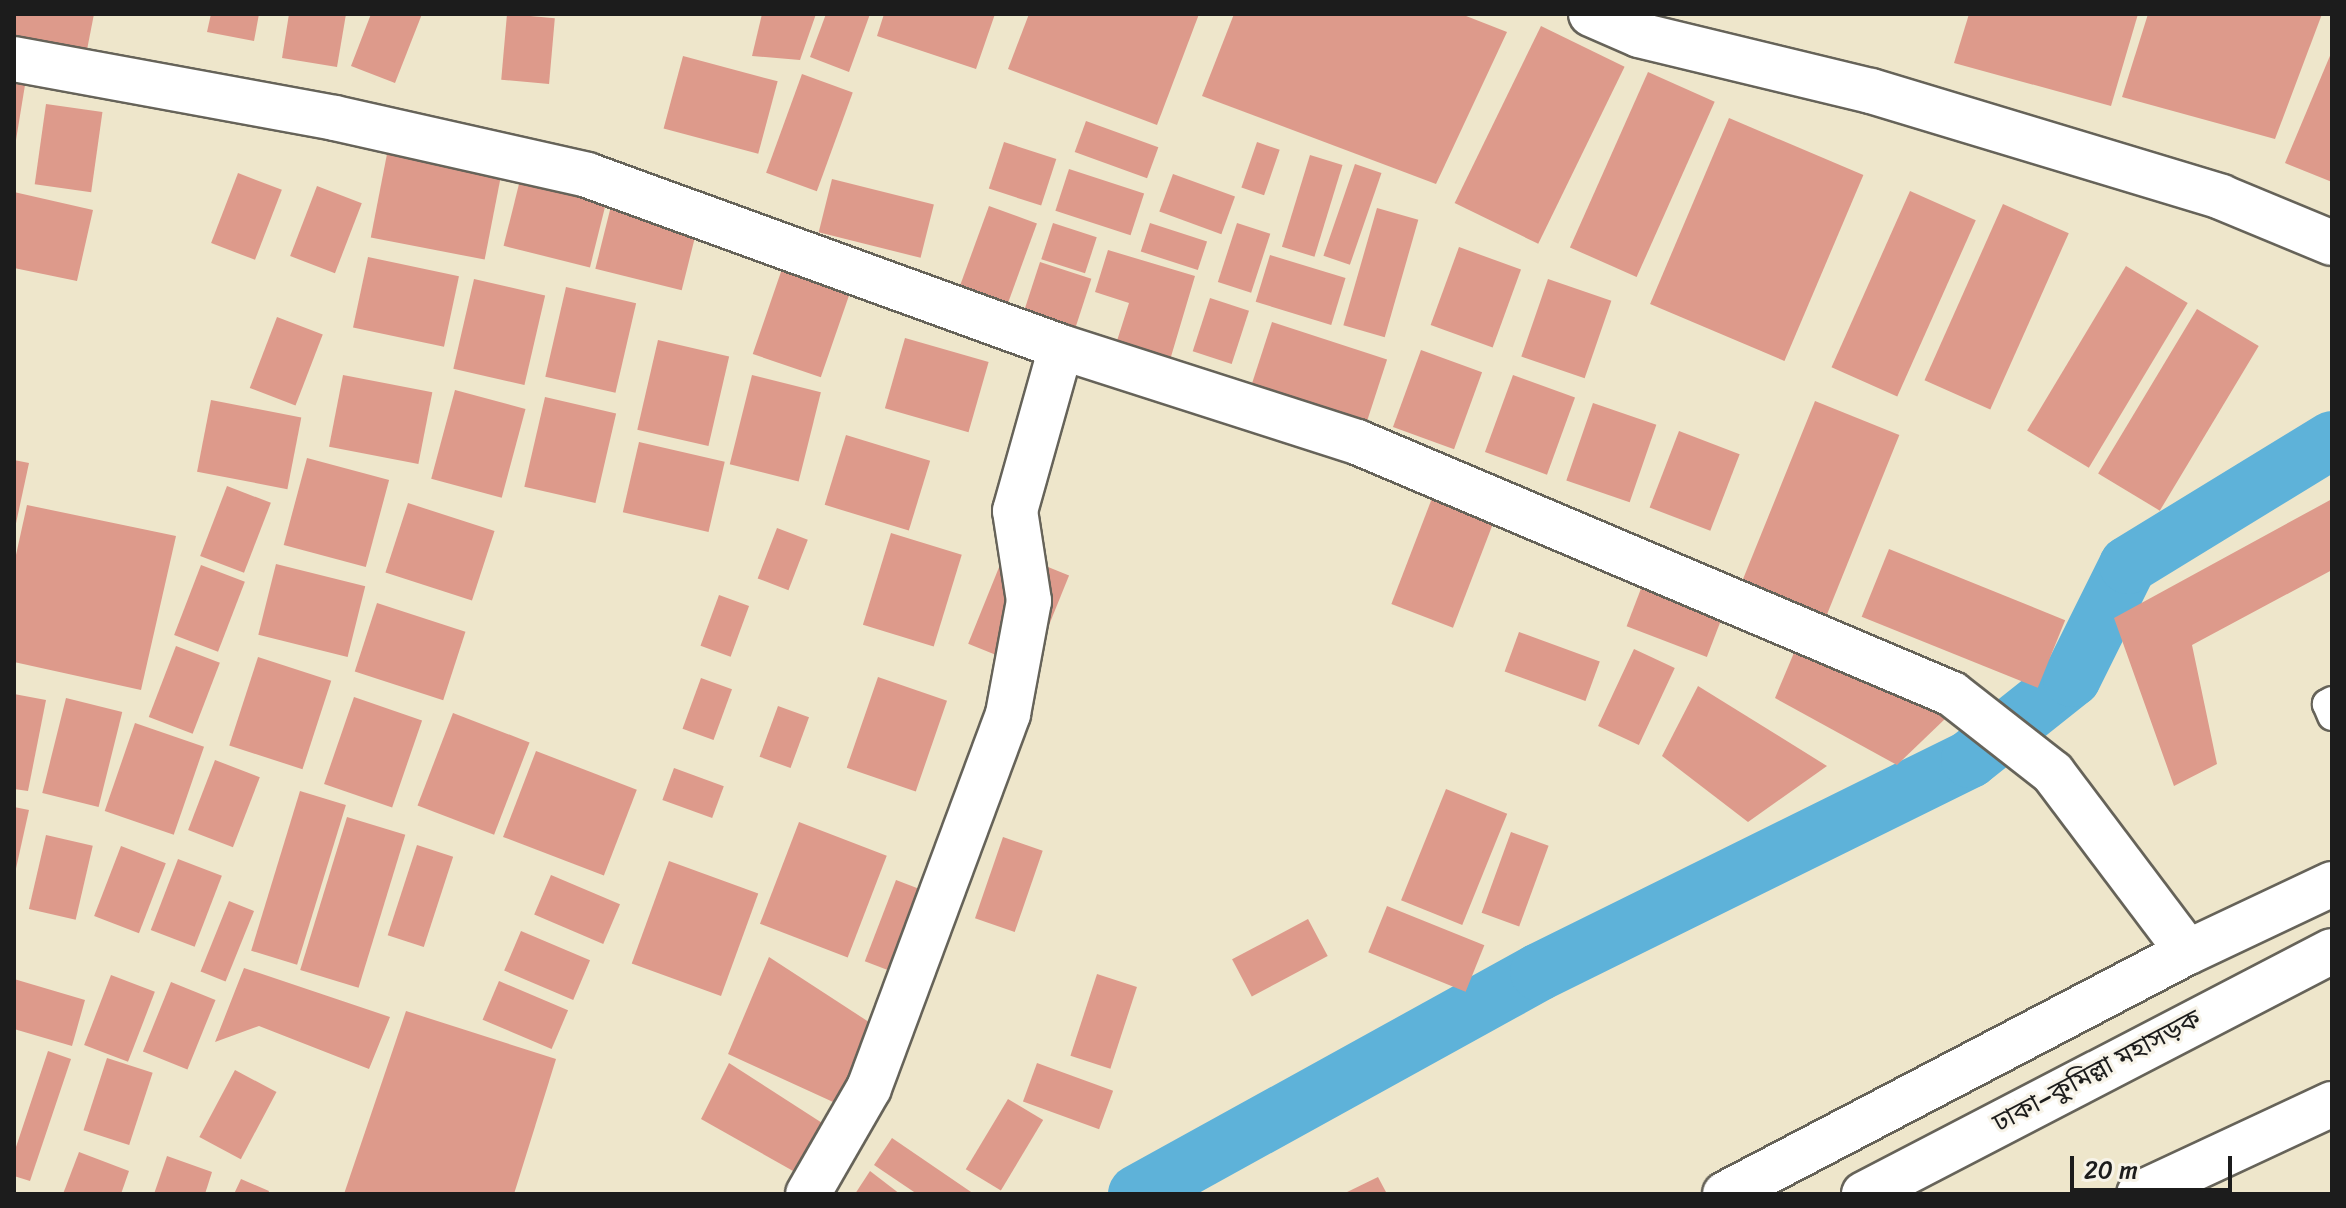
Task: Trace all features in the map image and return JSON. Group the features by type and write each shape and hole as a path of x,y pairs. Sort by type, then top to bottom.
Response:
{"main road":[{"path":"1591,14 1639,35 1871,91 2221,197 2332,243"},
{"path":"14,59 335,118 587,175 1061,347 1357,442 1952,694 2053,773 2188,952"},
{"path":"808,1194 869,1088 1008,714 1029,601 1015,511 1061,347"},
{"path":"1725,1194 2188,952 2332,884"},
{"name":"ঢাকা–কুমিল্লা মহাসড়ক","path":"1864,1194 2332,951"},
{"path":"2139,1194 2331,1107"}],"lane":[{"path":"2332,701 2327,704 2332,716"}],"building":[{"path":"14,14 94,14 85,60 14,46"},
{"path":"211,14 259,14 254,41 207,32"},
{"path":"289,14 346,14 337,67 282,58"},
{"path":"371,14 422,14 395,83 351,66"},
{"path":"507,14 555,18 549,84 501,80"},
{"path":"762,14 816,14 800,60 752,56"},
{"path":"826,14 870,14 849,72 810,57"},
{"path":"884,14 995,14 976,69 877,36"},
{"path":"1029,14 1199,14 1157,125 1008,69"},
{"path":"1234,14 1461,14 1507,32 1436,184 1202,96"},
{"path":"1969,14 2138,14 2111,106 1954,63"},
{"path":"2148,14 2322,14 2275,139 2122,97"},
{"path":"1541,26 1625,67 1538,244 1455,203"},
{"path":"2332,51 2332,182 2285,163"},
{"path":"683,56 778,81 758,154 664,128"},
{"path":"1648,72 1715,102 1637,277 1570,247"},
{"path":"802,74 853,92 817,191 766,173"},
{"path":"14,83 25,85 16,140 14,140"},
{"path":"46,104 102,112 91,192 35,184"},
{"path":"1729,118 1863,175 1784,361 1650,304"},
{"path":"1086,121 1158,147 1147,178 1075,152"},
{"path":"1004,142 1056,159 1041,206 989,189"},
{"path":"1257,142 1280,150 1264,195 1241,187"},
{"path":"387,154 501,176 485,260 371,237"},
{"path":"1310,155 1343,165 1314,257 1282,247"},
{"path":"1355,164 1381,173 1350,265 1323,256"},
{"path":"1069,169 1144,193 1131,235 1055,211"},
{"path":"238,173 282,190 255,260 211,243"},
{"path":"1173,174 1235,197 1221,234 1159,212"},
{"path":"521,176 607,198 590,267 504,246"},
{"path":"832,179 934,204 921,258 819,232"},
{"path":"317,186 362,203 335,273 290,256"},
{"path":"1910,191 1976,220 1897,397 1831,367"},
{"path":"14,192 93,210 77,281 14,268"},
{"path":"613,198 699,220 682,290 595,269"},
{"path":"2003,204 2069,233 1990,410 1924,380"},
{"path":"989,206 1037,223 1007,306 959,289"},
{"path":"1377,208 1418,220 1385,337 1343,325"},
{"path":"1053,223 1097,237 1085,273 1041,259"},
{"path":"1150,223 1207,242 1198,270 1141,252"},
{"path":"1237,223 1270,234 1251,293 1218,282"},
{"path":"1459,247 1521,270 1493,348 1431,325"},
{"path":"1108,250 1195,276 1170,360 1116,344 1129,303 1095,292"},
{"path":"1270,255 1346,278 1331,325 1256,302"},
{"path":"368,257 459,276 444,347 353,327"},
{"path":"1040,262 1091,279 1074,333 1022,316"},
{"path":"783,266 851,289 821,377 753,354"},
{"path":"2126,266 2188,303 2089,468 2027,431"},
{"path":"474,279 545,295 524,385 453,369"},
{"path":"1548,279 1611,301 1585,378 1521,357"},
{"path":"566,287 636,303 615,393 545,377"},
{"path":"1210,298 1249,311 1232,364 1193,351"},
{"path":"2197,309 2259,346 2160,511 2098,474"},
{"path":"277,317 323,335 296,406 250,388"},
{"path":"1272,322 1387,359 1367,421 1252,384"},
{"path":"905,338 989,362 969,432 885,408"},
{"path":"658,340 729,356 708,446 637,430"},
{"path":"1421,350 1482,372 1454,449 1393,427"},
{"path":"343,375 432,392 418,464 329,447"},
{"path":"752,375 821,392 799,481 730,464"},
{"path":"1513,375 1575,398 1547,475 1485,452"},
{"path":"455,390 526,409 502,498 431,479"},
{"path":"545,397 616,413 595,503 524,487"},
{"path":"211,400 301,418 287,489 197,472"},
{"path":"1815,401 1899,435 1826,616 1742,582"},
{"path":"1593,403 1656,425 1630,502 1566,481"},
{"path":"1679,431 1740,454 1710,531 1650,508"},
{"path":"846,435 930,461 909,531 825,505"},
{"path":"639,442 725,462 709,532 623,512"},
{"path":"307,458 389,480 366,567 284,545"},
{"path":"14,460 29,463 15,528 14,528"},
{"path":"227,486 271,503 244,573 200,556"},
{"path":"1434,493 1496,517 1453,628 1391,604"},
{"path":"2332,499 2332,570 2192,645 2217,764 2174,786 2114,618"},
{"path":"408,503 495,531 472,601 385,572"},
{"path":"27,505 176,536 141,690 14,662 14,564"},
{"path":"777,528 808,540 788,590 758,578"},
{"path":"891,533 962,555 934,646 863,625"},
{"path":"1889,549 2065,620 2038,688 1862,617"},
{"path":"1006,550 1069,575 1031,669 968,644"},
{"path":"276,564 365,586 348,657 258,635"},
{"path":"201,565 245,582 218,652 174,635"},
{"path":"1642,586 1722,617 1707,657 1627,626"},
{"path":"719,595 749,606 731,657 701,646"},
{"path":"377,603 465,632 443,700 355,671"},
{"path":"1519,632 1600,661 1585,701 1505,671"},
{"path":"176,646 220,663 193,734 149,717"},
{"path":"1796,648 1947,717 1897,765 1775,698"},
{"path":"1634,649 1675,668 1639,745 1598,726"},
{"path":"258,657 331,681 302,769 229,745"},
{"path":"878,677 947,701 916,792 847,768"},
{"path":"701,678 732,689 714,740 683,729"},
{"path":"1698,686 1827,766 1748,822 1662,756"},
{"path":"14,694 46,700 28,791 14,789"},
{"path":"354,697 422,720 392,807 324,784"},
{"path":"66,698 122,712 99,807 42,793"},
{"path":"778,706 809,717 791,768 760,757"},
{"path":"453,713 530,742 494,835 418,805"},
{"path":"135,723 204,747 174,835 105,811"},
{"path":"536,751 637,790 604,876 503,837"},
{"path":"215,760 260,777 233,847 188,830"},
{"path":"674,768 724,786 712,818 662,800"},
{"path":"1446,789 1507,814 1462,925 1401,900"},
{"path":"300,791 346,805 297,965 251,951"},
{"path":"14,807 29,810 15,873 14,873"},
{"path":"347,817 405,835 359,988 300,970"},
{"path":"799,822 887,856 848,957 760,924"},
{"path":"1511,832 1549,846 1519,926 1482,913"},
{"path":"46,835 93,846 76,920 29,909"},
{"path":"1003,837 1043,851 1015,932 975,918"},
{"path":"417,845 453,857 424,947 388,935"},
{"path":"121,846 166,863 139,933 94,916"},
{"path":"178,859 222,876 195,947 151,930"},
{"path":"669,861 758,893 721,996 632,963"},
{"path":"551,875 620,904 603,944 534,915"},
{"path":"896,880 935,895 904,976 865,961"},
{"path":"229,901 254,911 226,982 201,971"},
{"path":"1387,906 1484,945 1466,992 1368,952"},
{"path":"1308,919 1328,956 1252,996 1232,959"},
{"path":"521,931 590,960 573,1000 504,971"},
{"path":"769,957 895,1039 855,1112 728,1054"},
{"path":"244,968 390,1017 369,1069 259,1026 215,1042"},
{"path":"1097,974 1137,987 1110,1069 1070,1056"},
{"path":"111,975 155,992 128,1062 84,1045"},
{"path":"14,979 85,1000 72,1046 14,1029"},
{"path":"499,981 568,1010 552,1049 483,1020"},
{"path":"171,982 216,1000 187,1070 143,1052"},
{"path":"406,1011 556,1059 514,1194 344,1194"},
{"path":"48,1051 71,1059 30,1181 14,1176 14,1153"},
{"path":"107,1058 153,1073 129,1145 84,1130"},
{"path":"729,1063 847,1139 818,1185 701,1119"},
{"path":"1037,1063 1113,1091 1099,1129 1023,1102"},
{"path":"235,1070 276,1092 241,1159 199,1137"},
{"path":"1008,1099 1043,1120 1001,1190 966,1169"},
{"path":"892,1138 974,1194 917,1194 874,1165"},
{"path":"79,1152 129,1171 121,1194 63,1194"},
{"path":"167,1156 212,1172 205,1194 154,1194"},
{"path":"870,1171 900,1194 855,1194"},
{"path":"1378,1177 1387,1194 1343,1194"},
{"path":"241,1179 269,1191 268,1194 234,1194"}],"waterway":[{"path":"1137,1194 1539,972 1970,759 2072,678 2128,565 2332,440"}]}
